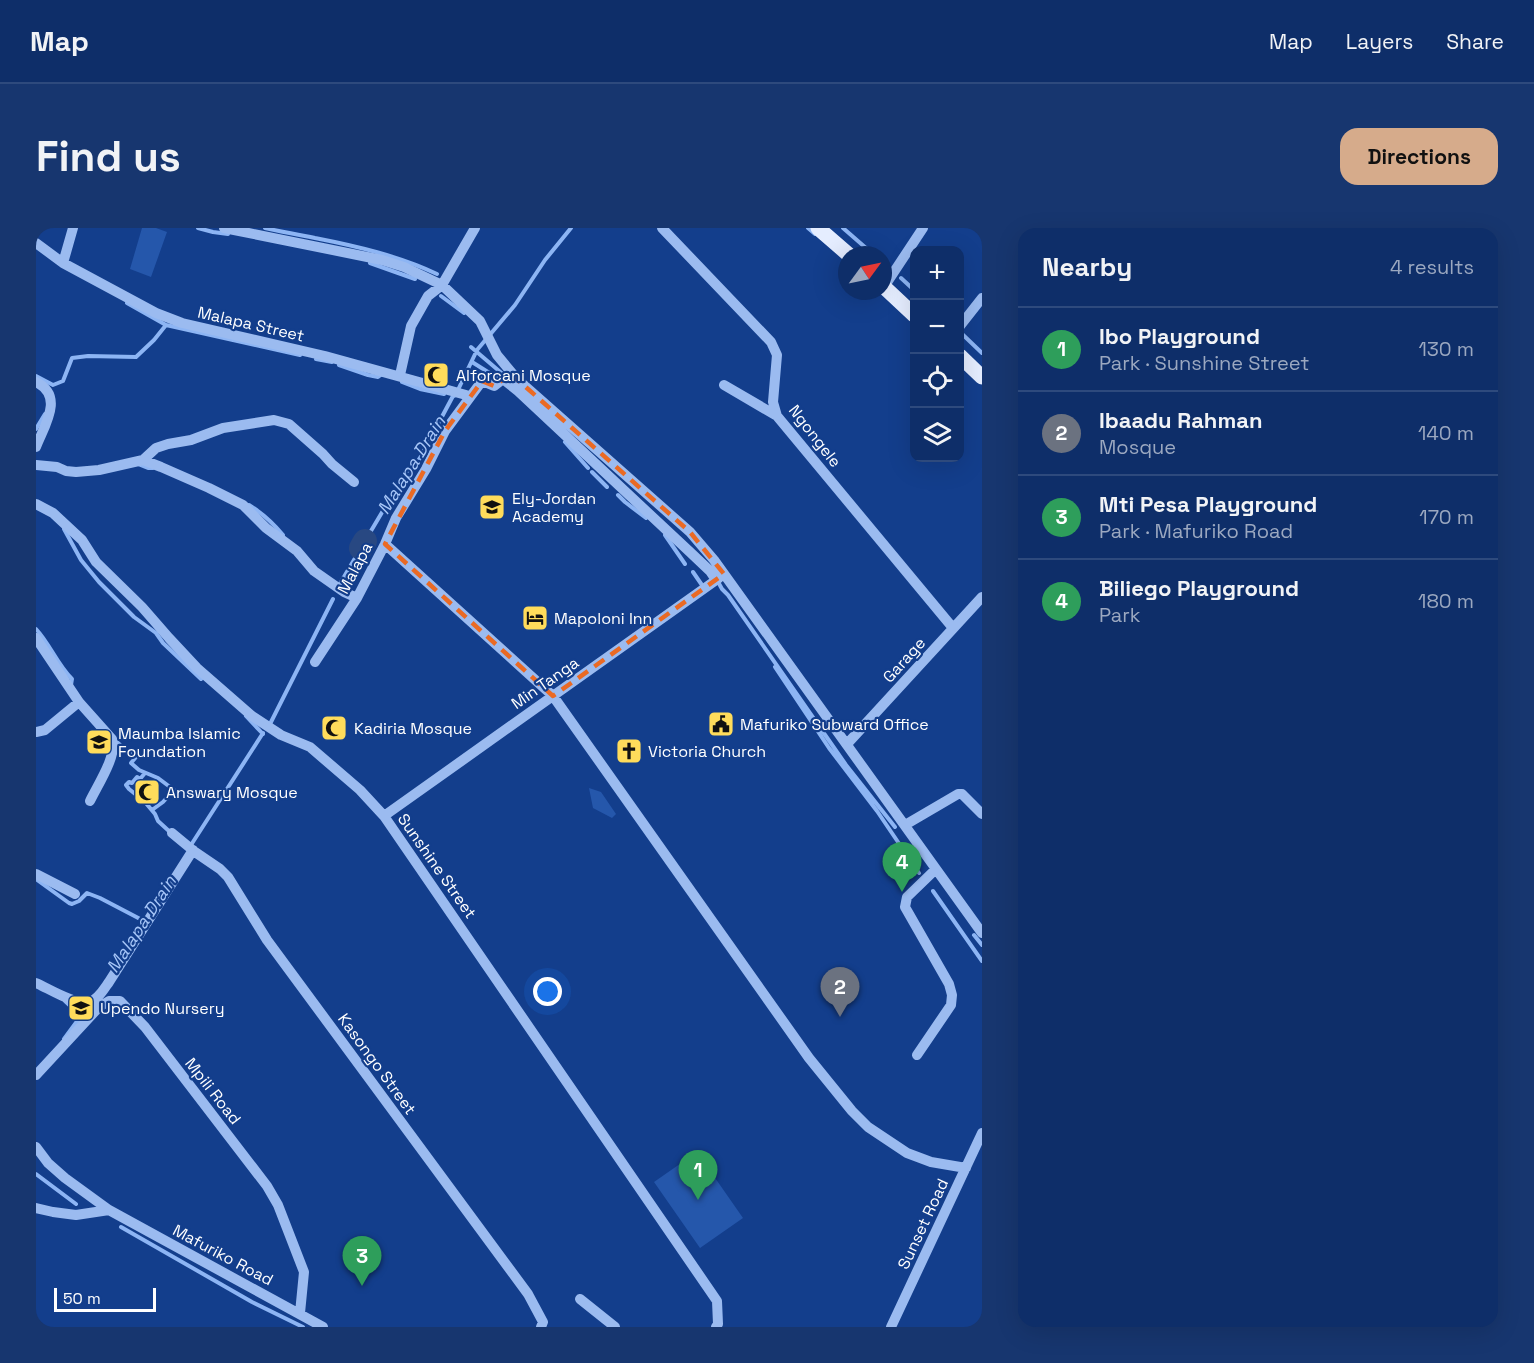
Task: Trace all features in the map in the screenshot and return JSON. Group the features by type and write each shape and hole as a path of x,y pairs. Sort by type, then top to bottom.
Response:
{"main road":[{"path":"818,228 839,246"},
{"path":"892,293 910,310"},
{"path":"964,360 982,377"}],"street":[{"path":"63,263 73,228"},
{"path":"224,228 382,260 404,267 442,285 480,321 497,355 517,379 690,532 714,560 720,577 847,744 981,928"},
{"path":"400,375 411,326 428,296 442,285 475,228"},
{"name":"Ngongele","path":"662,228 771,342 777,355 773,402 777,416 953,628"},
{"path":"892,274 923,228"},
{"name":"Malapa Street","path":"36,243 63,263 156,313 182,323 400,375 466,395"},
{"path":"964,321 982,298"},
{"path":"517,379 518,391"},
{"name":"Malapa","path":"315,662 357,598 396,518 426,469 445,431 482,381 494,386 500,382 518,391 710,571 720,577"},
{"path":"36,382 48,393 51,400 51,411 36,447"},
{"path":"724,385 777,416"},
{"path":"36,465 76,472 99,470 143,460 156,448 191,440 222,428 274,420 289,424 354,482"},
{"path":"143,460 243,504 266,528 297,551 314,571 344,592 357,598"},
{"name":"Sunshine Street","path":"36,504 53,513 82,540 96,562 142,607 197,668 252,716 281,735 310,747 360,789 384,816 717,1301 718,1324 716,1327"},
{"path":"385,544 553,696 808,1058 852,1111 868,1128 907,1153 931,1162 966,1168"},
{"name":"Min Tanga","path":"384,816 720,577"},
{"name":"Garage","path":"847,744 981,599"},
{"path":"36,638 79,702 114,744 112,757 90,801"},
{"path":"36,732 45,730 79,702"},
{"path":"904,825 958,794 962,794 982,814"},
{"name":"Kasongo Street","path":"172,832 228,877 267,939 528,1294 543,1322 541,1327"},
{"path":"36,983 76,1001 85,1003 94,1000 115,972 193,850"},
{"path":"917,1055 951,1005 952,995 949,984 905,907 907,897 936,869"},
{"path":"36,874 75,894"},
{"name":"Mpili Road","path":"36,1075 99,1007 109,1001 120,1001 145,1027 267,1186 278,1205 304,1272 300,1313"},
{"name":"Sunset Road","path":"891,1327 982,1133"},
{"name":"Mafuriko Road","path":"36,1147 48,1163 65,1178 109,1210 323,1327"},
{"path":"36,1208 76,1215 109,1210"},
{"path":"580,1299 615,1327"}],"highlighted area":[{"path":"511,374 690,532 724,574 553,696 385,544 445,431 482,381 494,386"}],"shaded area":[{"path":"142,228 156,228 167,232 151,277 130,269"},
{"path":"589,788 601,792 616,814 612,818 593,808"},
{"path":"697,1152 743,1218 700,1248 654,1182"}],"waterway":[{"path":"198,228 228,234"},
{"path":"265,228 377,252 437,274"},
{"name":"Malapa Drain","path":"365,541 406,472 420,458 457,392 477,350 515,305 545,260 571,228"},
{"path":"808,228 815,234"},
{"path":"843,228 864,246"},
{"path":"370,263 415,279"},
{"path":"901,278 910,286"},
{"path":"441,296 464,313"},
{"path":"127,303 166,325 300,355"},
{"path":"36,376 53,385 63,381 72,358 136,357 166,325"},
{"path":"964,336 982,353"},
{"path":"471,347 505,376"},
{"path":"316,359 332,362"},
{"path":"472,362 499,379"},
{"path":"339,365 368,375 378,377 382,374"},
{"path":"402,382 444,394"},
{"path":"36,429 45,414"},
{"path":"565,442 588,468"},
{"path":"138,464 153,468"},
{"path":"592,472 607,487"},
{"path":"618,495 646,518"},
{"path":"249,505 267,518 283,535"},
{"path":"64,529 81,560 99,582 134,617 156,633 163,643 201,679"},
{"path":"665,535 685,564"},
{"name":"Malapa Drain","path":"361,548 365,541"},
{"name":"Malapa Drain","path":"338,587 361,548"},
{"path":"693,572 704,588"},
{"path":"717,580 846,765 895,827"},
{"name":"Malapa Drain","path":"269,726 333,599"},
{"path":"36,629 72,679 71,685"},
{"path":"775,667 829,748 877,811 919,873"},
{"path":"246,716 263,734"},
{"name":"Malapa Drain","path":"191,845 263,733"},
{"path":"116,741 136,757 131,763 139,770 158,778 174,790 152,810"},
{"path":"145,773 140,779 137,777 132,783 129,782 126,785 145,802 158,821 170,832"},
{"path":"36,879 69,903 79,901 87,893 144,921"},
{"path":"933,891 982,961"},
{"path":"974,935 982,945"},
{"path":"65,1001 81,1016"},
{"name":"Malapa Drain","path":"64,1039 89,1005"},
{"path":"36,1174 76,1204"},
{"path":"121,1227 252,1302 303,1327"}],"place":[{"name":"Alforcani Mosque","path":"436,375"},
{"name":"Ely-Jordan Academy","path":"492,507"},
{"name":"Mapoloni Inn","path":"535,618"},
{"name":"Mafuriko Subward Office","path":"721,724"},
{"name":"Kadiria Mosque","path":"334,728"},
{"name":"Maumba Islamic Foundation","path":"99,742"},
{"name":"Victoria Church","path":"629,751"},
{"name":"Answary Mosque","path":"147,792"},
{"name":"Biliego Playground","path":"902,892"},
{"name":"Upendo Nursery","path":"81,1008"},
{"name":"Ibaadu Rahman","path":"840,1017"},
{"name":"Ibo Playground","path":"698,1200"},
{"name":"Mti Pesa Playground","path":"362,1286"}]}
